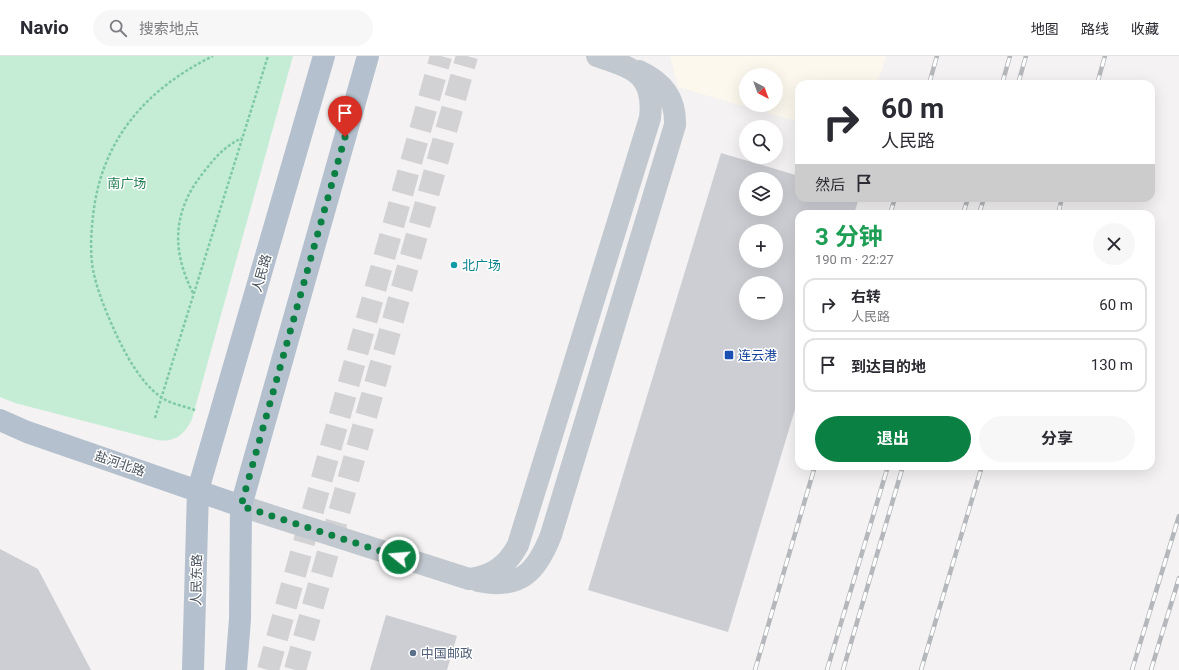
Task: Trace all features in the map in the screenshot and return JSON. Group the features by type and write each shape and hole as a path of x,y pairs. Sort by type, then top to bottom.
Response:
{"main road":[{"name":"人民路","path":"198,490 324,56"},
{"path":"236,670 240,619 241,506 368,56"},
{"name":"盐河北路","path":"0,420 27,432 241,506"},
{"name":"人民东路","path":"192,670 198,490"}],"lane":[{"path":"241,506 470,579 501,583 517,580 532,570 543,554 553,527 675,125 674,106 670,96 649,76 629,67 597,56"},
{"path":"470,579 490,574 500,569 518,545 650,118 651,106 646,84 640,75 629,67"}],"path":[{"path":"195,410 161,398 150,387 124,351 97,288 93,269 92,247 94,204 100,176 109,155 126,124 142,105 159,91 189,68 212,56"},
{"path":"155,418 268,56"},
{"path":"193,293 182,267 178,251 177,232 180,213 186,197 197,179 222,150 242,137"}],"shaded area":[{"path":"670,56 886,56 878,80 795,80 795,121 764,112 783,112 783,68 739,68 739,105 678,87"}],"green space":[{"name":"南广场","path":"0,56 293,56 192,419 183,433 174,439 163,441 157,440 15,403 0,397"}],"building":[{"name":"连云港","path":"721,153 739,158 739,164 758,164 795,175 795,202 858,202 855,210 795,210 795,409 728,632 588,590"},
{"path":"0,549 38,569 91,670 0,670"},
{"name":"中国邮政","path":"386,615 457,636 447,670 370,670"}],"tunnel":[{"path":"268,670 441,56"},
{"path":"295,670 467,56"}],"railway":[{"path":"930,80 937,56"},
{"path":"1003,80 1010,56"},
{"path":"1019,80 1026,56"},
{"path":"1098,80 1105,56"},
{"path":"891,210 894,202"},
{"path":"964,210 967,202"},
{"path":"980,210 983,202"},
{"path":"1059,210 1061,202"},
{"path":"755,670 814,470"},
{"path":"827,670 887,470"},
{"path":"843,670 902,470"},
{"path":"921,670 981,470"},
{"path":"1132,670 1179,516"},
{"path":"1151,670 1179,578"}],"place":[{"name":"北广场","path":"454,265"},
{"name":"连云港","path":"729,355"},
{"name":"中国邮政","path":"413,653"}],"route":[{"path":"345,137 241,506 399,557"}]}
